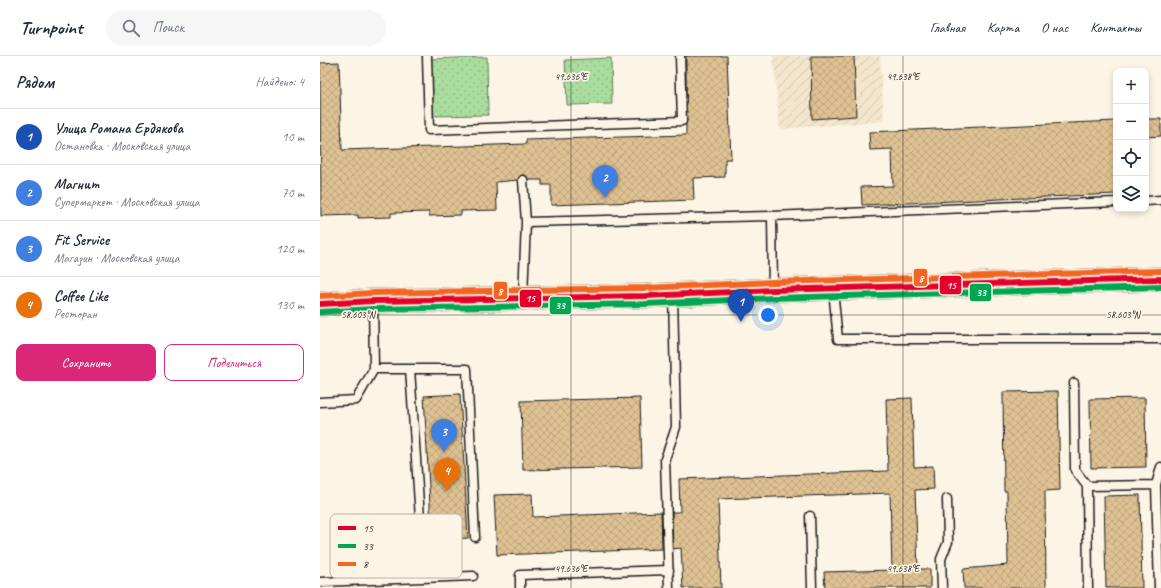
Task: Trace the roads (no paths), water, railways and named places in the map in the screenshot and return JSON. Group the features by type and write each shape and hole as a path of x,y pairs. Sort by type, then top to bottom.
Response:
{"main road":[{"path":"320,304 373,301 673,295 773,290 1161,279"}],"lane":[{"path":"427,56 429,130 682,121 680,56"},
{"path":"523,180 526,222 523,298"},
{"path":"1149,201 1161,200"},
{"path":"526,222 772,216 1113,202"},
{"path":"772,216 773,290"},
{"path":"833,289 838,339 1161,339"},
{"path":"669,588 665,459 676,427 673,295"},
{"path":"320,402 356,400 374,369 373,301"},
{"path":"374,369 467,369 475,536"},
{"path":"410,369 420,514"},
{"path":"1074,383 1075,470 1086,486 1088,588"},
{"path":"1159,588 1156,485 1161,467"},
{"path":"1086,486 1156,485"},
{"path":"942,588 941,559 948,542 947,499"},
{"path":"810,516 812,588"},
{"path":"520,588 520,575 669,570"},
{"path":"462,576 473,576"},
{"path":"320,582 424,578"}],"place":[{"name":"Магнит","path":"605,198"},
{"name":"Улица Романа Ердякова","path":"741,322"},
{"name":"Fit Service","path":"444,452"},
{"name":"Coffee Like","path":"447,491"}]}
